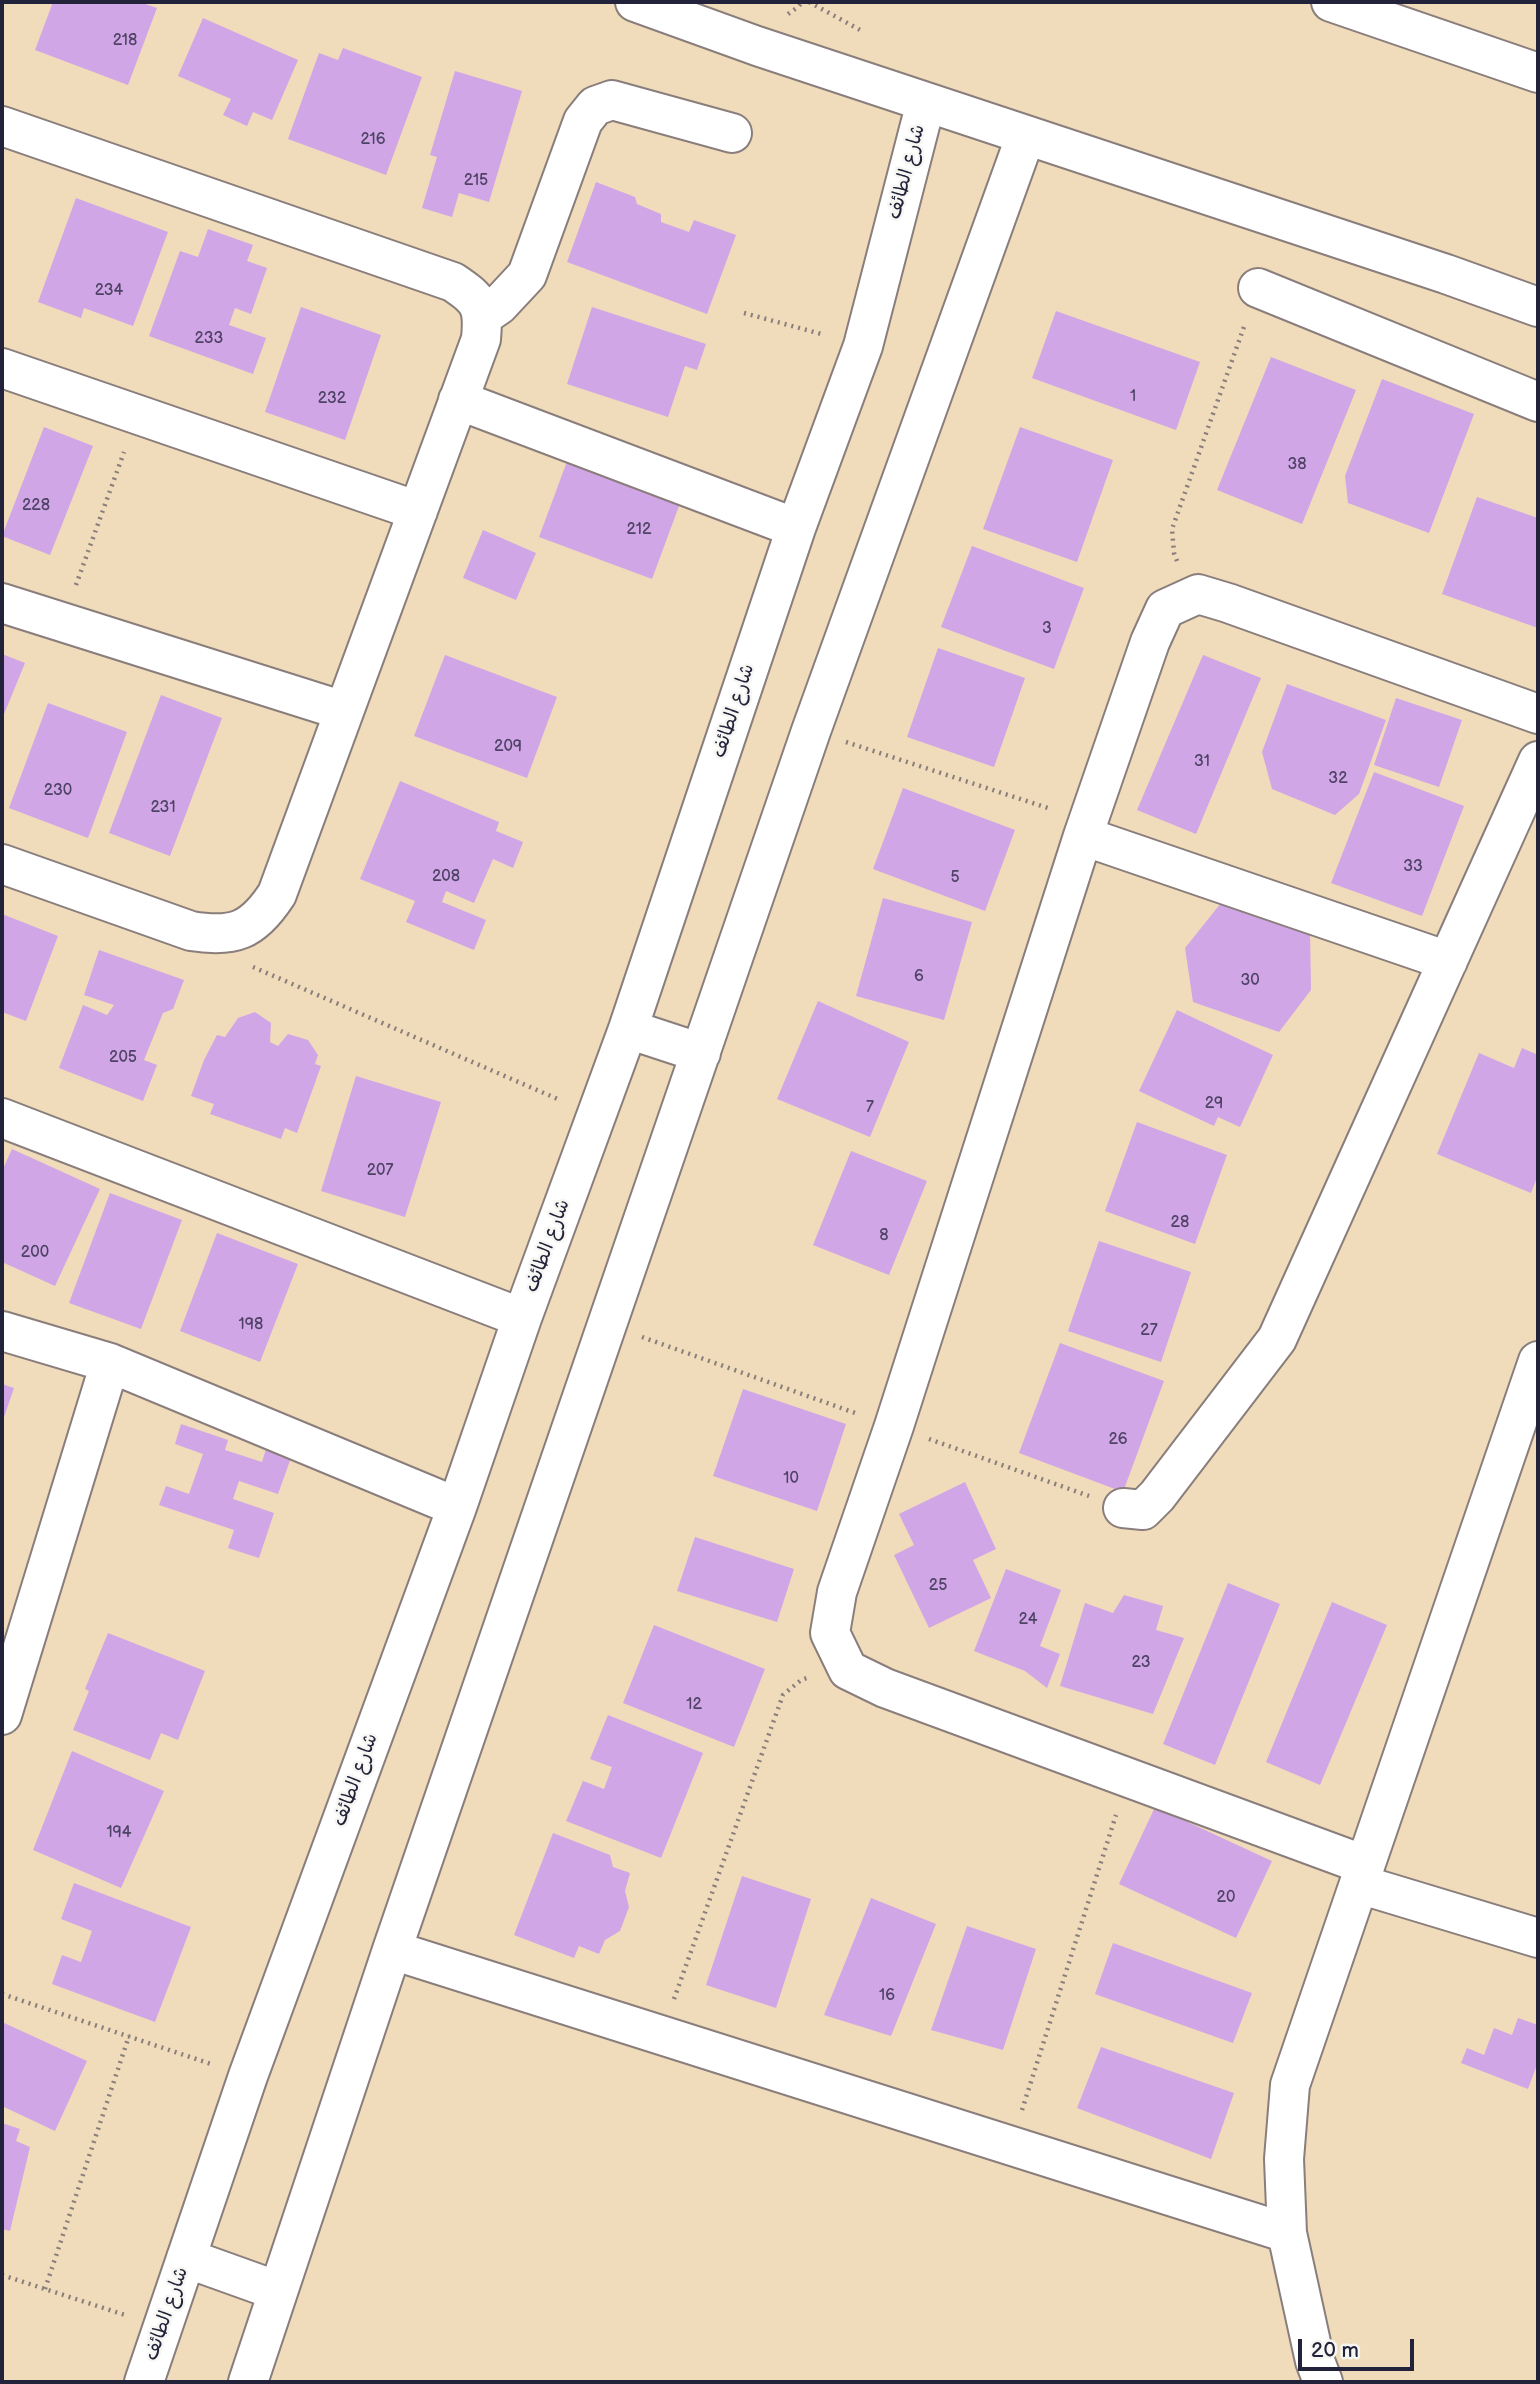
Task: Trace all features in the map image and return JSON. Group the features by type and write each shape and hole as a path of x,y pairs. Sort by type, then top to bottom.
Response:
{"street":[{"path":"635,2 757,46 1447,274 1538,307"},
{"path":"1331,2 1538,73"},
{"path":"483,316 499,305 527,275 583,121 595,106 612,100 732,133"},
{"name":"شارع الطائف","path":"144,2382 248,2076 457,1507 522,1318 628,1029 796,528 863,346 926,102"},
{"path":"2,126 453,282 472,295 483,316 481,340 277,894 263,916 242,930 216,935 191,931 2,864"},
{"path":"248,2382 392,1950 811,731 1026,135"},
{"path":"1258,288 1538,402"},
{"path":"2,368 418,511"},
{"path":"458,400 796,528"},
{"path":"1538,714 1198,594 1165,609 1150,642 1086,829 894,1426 836,1592 830,1633 848,1670 885,1688 1128,1777 1362,1875 1538,1938"},
{"path":"2,603 344,711"},
{"path":"1123,1508 1143,1510 1157,1496 1277,1339 1538,761"},
{"path":"1086,829 1448,961"},
{"path":"628,1029 701,1053"},
{"path":"2,1118 522,1318"},
{"path":"2,1331 110,1363 457,1507"},
{"path":"1323,2382 1315,2361 1287,2234 1284,2159 1290,2085 1538,1361"},
{"path":"2,1715 110,1363"},
{"path":"392,1950 1287,2234"},
{"path":"186,2258 278,2291"}],"path":[{"path":"809,2 862,32"},
{"path":"1198,594 1183,576 1174,553 1172,529 1258,288"},
{"path":"744,313 863,346"},
{"path":"63,622 138,415"},
{"path":"811,731 1086,829"},
{"path":"216,935 230,953 247,964 596,1115"},
{"path":"662,2035 783,1695 801,1680 824,1671 848,1670"},
{"path":"1010,2146 1128,1777"},
{"path":"2,1994 248,2076"},
{"path":"45,2289 129,2036"},
{"path":"2,2274 162,2328"}],"building":[{"path":"53,2 139,2 157,8 128,85 35,50"},
{"path":"203,18 298,60 272,120 253,112 247,126 223,115 231,99 178,76"},
{"path":"343,48 422,77 386,175 288,139 319,53 338,60"},
{"path":"455,71 522,91 489,202 459,193 452,217 422,208 437,157 430,155"},
{"path":"596,182 635,197 637,204 661,214 661,222 689,232 694,220 736,235 707,314 567,262"},
{"path":"76,198 168,232 133,326 84,308 81,318 38,302"},
{"path":"208,229 253,245 247,261 267,268 251,314 235,308 229,325 266,338 253,374 149,336 180,251 198,257"},
{"path":"301,307 381,335 345,440 265,412"},
{"path":"592,307 706,344 697,370 685,366 668,417 567,384"},
{"path":"1056,311 1200,362 1176,430 1032,378"},
{"path":"1271,357 1356,390 1302,524 1217,490"},
{"path":"1382,379 1474,414 1429,533 1348,503 1345,476"},
{"path":"44,427 93,446 50,555 2,536"},
{"path":"1020,427 1113,460 1077,562 983,529"},
{"path":"569,456 682,498 652,579 539,537"},
{"path":"1477,497 1538,518 1538,628 1442,594"},
{"path":"483,530 536,553 516,600 463,578"},
{"path":"972,546 1084,588 1054,669 941,627"},
{"path":"938,648 1025,678 994,767 907,737"},
{"path":"2,654 25,663 2,719"},
{"path":"445,655 557,697 527,778 414,736"},
{"path":"1203,655 1261,678 1196,834 1137,810"},
{"path":"1287,684 1386,720 1359,794 1335,815 1272,789 1262,752"},
{"path":"161,695 222,718 170,856 109,833"},
{"path":"1396,698 1462,720 1439,787 1374,765"},
{"path":"48,703 127,732 88,838 9,808"},
{"path":"1374,772 1464,806 1422,916 1331,883"},
{"path":"400,781 499,822 496,831 523,842 513,868 493,859 474,903 446,891 442,902 486,920 474,950 406,922 415,901 360,879"},
{"path":"903,788 1015,830 985,911 873,869"},
{"path":"883,898 972,922 944,1020 856,996"},
{"path":"1221,903 1310,930 1311,990 1279,1032 1193,1002 1185,948"},
{"path":"2,914 58,936 26,1021 2,1012"},
{"path":"99,950 184,980 173,1009 163,1013 144,1060 157,1065 143,1101 59,1068 83,1005 107,1015 114,1005 84,995"},
{"path":"818,1001 909,1042 870,1137 777,1099"},
{"path":"1177,1010 1273,1055 1240,1127 1218,1117 1214,1126 1139,1091"},
{"path":"255,1012 271,1023 270,1042 278,1046 288,1034 308,1040 318,1055 315,1064 321,1066 297,1133 285,1128 281,1139 210,1114 214,1104 191,1096 204,1060 217,1035 225,1037 238,1018"},
{"path":"1522,1048 1538,1055 1538,1175 1531,1193 1437,1154 1479,1053 1514,1068"},
{"path":"356,1076 441,1102 405,1217 321,1191"},
{"path":"1137,1122 1227,1155 1195,1244 1105,1211"},
{"path":"12,1149 100,1189 55,1286 2,1262 2,1171"},
{"path":"851,1151 927,1181 889,1275 813,1245"},
{"path":"110,1193 182,1220 141,1329 69,1303"},
{"path":"217,1233 298,1264 260,1362 180,1331"},
{"path":"1099,1241 1191,1272 1161,1362 1068,1331"},
{"path":"1060,1343 1164,1381 1123,1492 1019,1453"},
{"path":"2,1384 14,1388 2,1423"},
{"path":"743,1389 846,1424 817,1511 713,1476"},
{"path":"181,1424 228,1440 225,1450 262,1462 267,1446 292,1455 278,1494 239,1481 233,1499 274,1513 259,1558 228,1548 234,1530 159,1505 166,1486 189,1494 203,1454 175,1444"},
{"path":"965,1482 996,1549 973,1560 991,1598 929,1628 894,1555 914,1545 899,1514"},
{"path":"695,1537 794,1569 777,1622 677,1591"},
{"path":"1006,1569 1061,1590 1040,1646 1060,1654 1047,1688 1025,1671 974,1651"},
{"path":"1228,1583 1280,1604 1215,1765 1163,1744"},
{"path":"1124,1595 1163,1606 1156,1630 1184,1638 1153,1714 1060,1686 1085,1603 1113,1613"},
{"path":"1332,1602 1387,1625 1320,1785 1266,1762"},
{"path":"654,1625 765,1669 734,1747 623,1703"},
{"path":"108,1633 205,1671 178,1740 161,1733 150,1760 73,1730 89,1691 85,1689"},
{"path":"608,1715 703,1753 661,1858 566,1821 583,1781 604,1789 612,1767 590,1759"},
{"path":"72,1751 164,1791 121,1888 33,1850"},
{"path":"1155,1807 1272,1861 1236,1938 1119,1884"},
{"path":"553,1833 610,1855 613,1867 630,1873 625,1891 629,1907 620,1931 605,1940 599,1954 579,1946 574,1958 514,1935"},
{"path":"742,1876 811,1899 776,2008 706,1985"},
{"path":"74,1883 191,1927 155,2022 52,1984 62,1955 81,1962 92,1931 61,1919"},
{"path":"871,1898 936,1924 891,2036 824,2015"},
{"path":"967,1926 1036,1949 1003,2050 931,2030"},
{"path":"1113,1943 1252,1993 1233,2043 1095,1994"},
{"path":"1518,2018 1538,2025 1538,2062 1528,2089 1461,2063 1467,2048 1484,2055 1494,2028 1512,2035"},
{"path":"2,2022 87,2061 55,2131 2,2106"},
{"path":"1101,2047 1234,2093 1211,2159 1077,2108"},
{"path":"2,2123 20,2129 16,2141 30,2147 10,2231 2,2229"}]}
